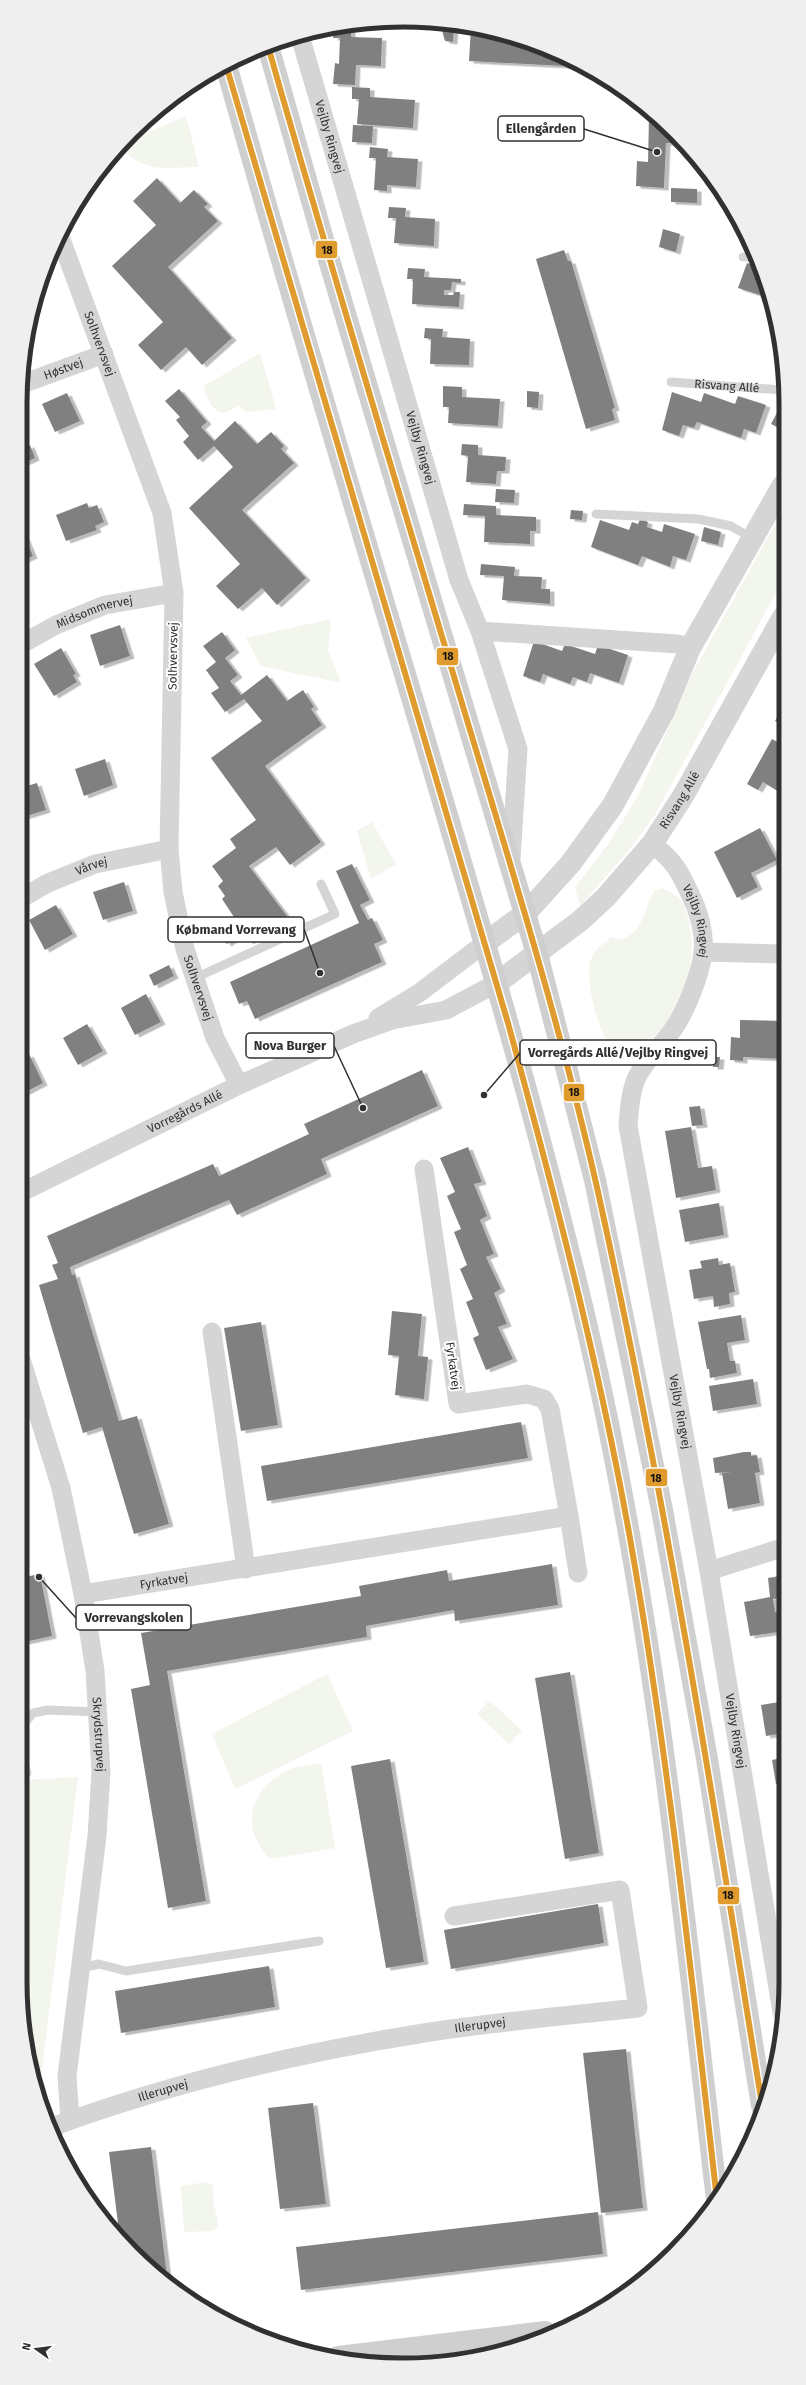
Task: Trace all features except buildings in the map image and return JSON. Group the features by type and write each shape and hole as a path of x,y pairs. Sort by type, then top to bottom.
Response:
{"main road":[{"name":"Vejlby Ringvej","path":"270,52 326,250 526,913 595,1180 662,1510 707,1760 761,2097"},
{"path":"228,71 497,983 557,1205 588,1333 625,1512 650,1662 676,1850 716,2191"},
{"path":"354,2355 537,2333"}],"street":[{"name":"Vejlby Ringvej","path":"302,41 459,580 480,631 518,749 510,861"},
{"name":"Solhvervsvej","path":"63,244 162,513 174,593 169,849 173,892 184,942 195,978 216,1038 239,1085"},
{"name":"Høstvej","path":"28,382 104,354"},
{"path":"485,943 526,913 571,863 613,806 664,711 690,648 779,492"},
{"name":"Midsommervej","path":"27,641 56,625 105,605 174,593"},
{"name":"Risvang Allé","path":"497,983 580,921 606,896 652,844 683,796 779,624"},
{"path":"480,631 678,644 690,648"},
{"name":"Vejlby Ringvej","path":"652,844 670,857 686,884 695,904 701,928 703,952 690,996 674,1028 651,1056 636,1079 630,1101 628,1126 779,1969"},
{"name":"Vårvej","path":"27,895 48,883 96,864 169,849"},
{"name":"Vorregårds Allé","path":"353,1034 419,993 485,943"},
{"path":"703,952 779,954"},
{"name":"Vorregårds Allé","path":"27,1190 239,1085 353,1034 392,1020 446,1010 497,983"},
{"name":"Fyrkatvej","path":"424,1169 458,1404 527,1394 544,1399 550,1409 578,1573"},
{"path":"212,1332 246,1569"},
{"name":"Skrydstrupvej","path":"27,1379 61,1488 83,1594 95,1671 98,1712 100,1772 97,1836 68,2076 70,2120"},
{"name":"Fyrkatvej","path":"83,1594 569,1516"},
{"path":"708,1570 779,1549"},
{"name":"Illerupvej","path":"56,2125 196,2081 258,2065 330,2050 419,2034 638,2008 620,1890 454,1916"}],"lane":[{"path":"743,257 749,257"},
{"name":"Risvang Allé","path":"671,382 778,390"},
{"path":"596,514 698,520 732,526 752,539"},
{"path":"195,978 335,914 322,884"},
{"path":"27,1720 33,1713 48,1710 98,1712"},
{"path":"82,1968 99,1964 126,1971 319,1941"}],"shaded area":[{"path":"186,116 199,167 166,168 139,162 124,151 136,138"},
{"path":"260,353 276,409 246,412 238,405 225,412 220,412 215,409 208,400 204,386"},
{"path":"779,517 779,587 655,815 630,849 580,906 575,887 609,843 639,794 693,672"},
{"path":"331,619 328,651 341,683 261,666 246,638"},
{"path":"372,822 396,864 371,879 357,831"},
{"path":"662,888 678,897 682,902 687,915 692,943 689,973 680,1002 673,1014 648,1044 634,1064 621,1056 605,1037 598,1020 592,998 589,966 591,959 600,946 612,937 622,940 630,935 640,925 654,891"},
{"path":"327,1674 353,1731 235,1789 212,1734"},
{"path":"489,1700 522,1731 509,1744 477,1714"},
{"path":"321,1763 335,1848 270,1859 260,1847 254,1834 252,1822 253,1810 257,1799 264,1788 275,1778 288,1770"},
{"path":"78,1777 40,2078 30,2031 28,2007 27,1780"},
{"path":"206,2182 214,2186 213,2200 218,2222 217,2227 212,2231 184,2232 181,2186"}],"transit line":[{"name":"18","path":"270,52 339,292 533,940 582,1122 621,1298 644,1412 706,1758 761,2097"},
{"name":"18","path":"228,71 508,1023 543,1152 591,1347 619,1478 645,1626 657,1707 679,1871 716,2191"}],"place":[{"name":"Ellengården","path":"657,152"},
{"name":"Købmand Vorrevang","path":"320,973"},
{"name":"Vorregårds Allé/Vejlby Ringvej","path":"484,1095"},
{"name":"Nova Burger","path":"363,1108"},
{"name":"Vorrevangskolen","path":"39,1577"}]}
